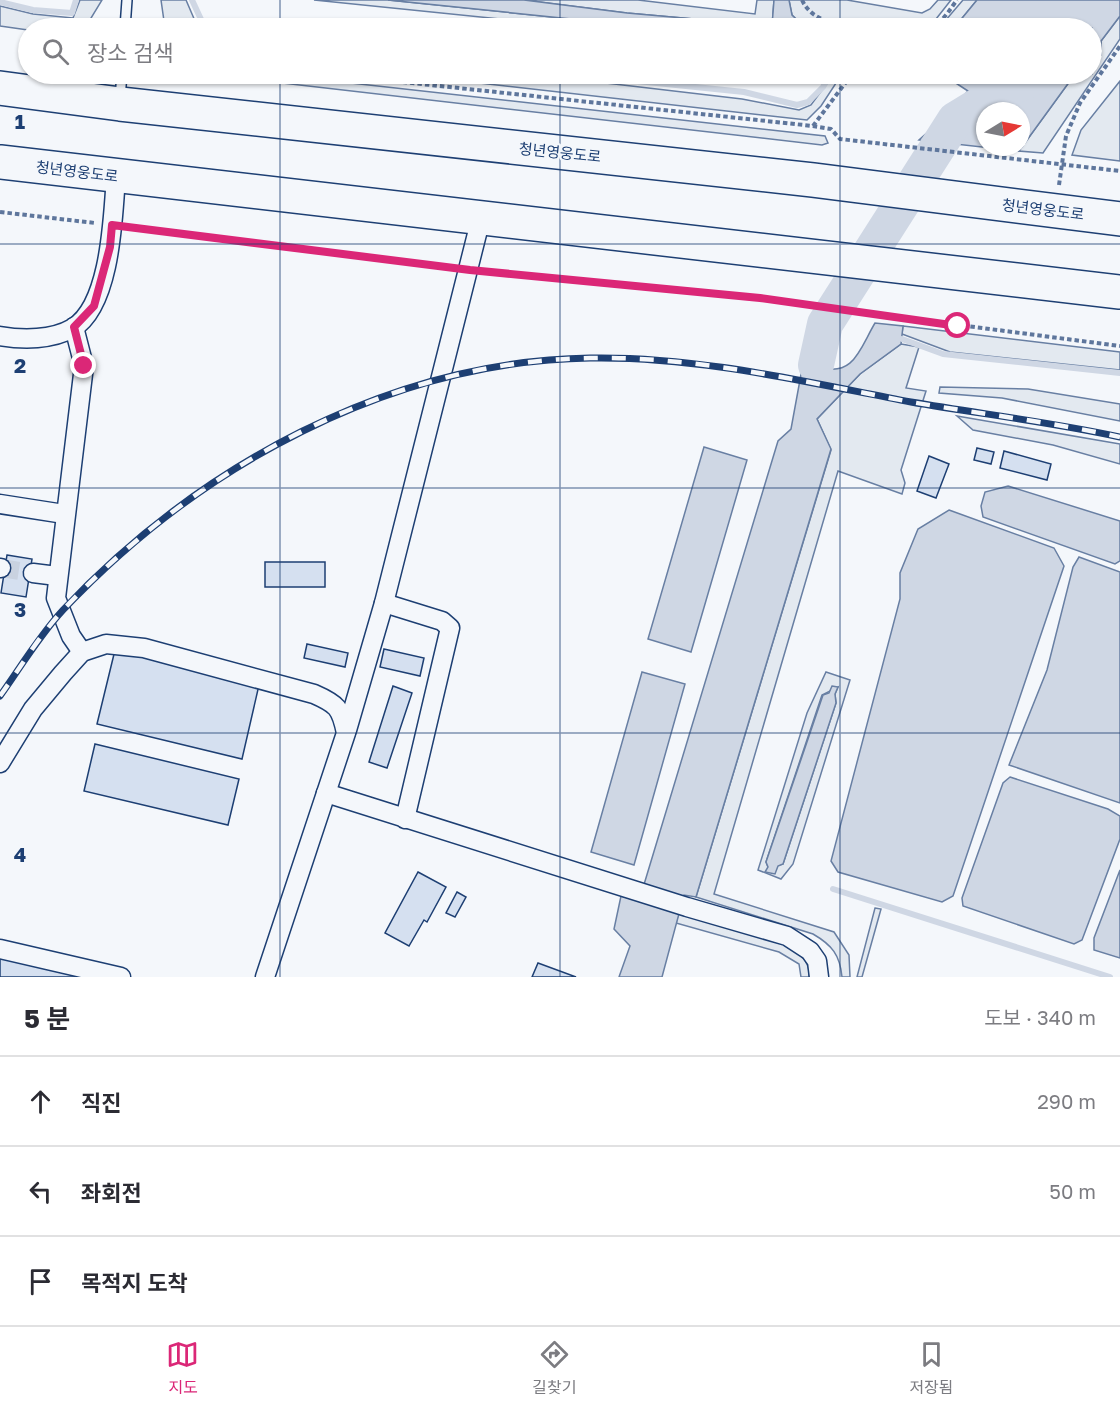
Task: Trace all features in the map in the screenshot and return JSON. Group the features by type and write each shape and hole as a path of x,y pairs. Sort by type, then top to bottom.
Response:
{"highway":[{"name":"청년영웅도로","path":"0,88 121,89 1120,219"},
{"name":"청년영웅도로","path":"0,162 1120,292"}],"street":[{"path":"0,336 46,337 74,327 94,306 110,247 116,176"},
{"path":"265,977 346,733 384,603 470,270 481,218"},
{"path":"74,327 84,366 64,514 56,598 61,613 82,652"},
{"path":"0,504 64,514"},
{"path":"33,573 57,576"},
{"path":"384,603 442,621 450,628 405,819"},
{"path":"0,764 33,709 82,652 106,644 144,648 314,694 333,702 342,713 346,733"},
{"path":"326,793 687,908 794,939 810,951 817,962 819,977"},
{"path":"0,949 121,977"}],"lane":[{"path":"126,18 127,0"}],"path":[{"path":"802,0 819,18"},
{"path":"944,18 957,0"},
{"path":"1102,72 1120,46"},
{"path":"421,84 813,126 831,129 840,139 1120,171"},
{"path":"813,126 844,84"},
{"path":"1057,211 1066,136 1080,103 1093,84"},
{"path":"0,212 470,270 760,298 1120,346"}],"shaded area":[{"path":"80,0 102,0 91,18 73,18"},
{"path":"161,0 186,0 194,18 164,18"},
{"path":"314,0 388,0 562,18 490,18"},
{"path":"388,0 524,0 683,18 562,18"},
{"path":"524,0 638,0 755,14 757,0 774,0 773,18 683,18"},
{"path":"774,0 789,0 792,15 795,18 773,18"},
{"path":"789,0 847,0 922,13 930,9 938,0 951,0 937,18 795,18"},
{"path":"963,0 977,0 962,18 948,18"},
{"path":"977,0 1120,0 1120,16 1102,40 1102,18 962,18"},
{"path":"0,6 33,14 73,18 18,18 18,29 0,26"},
{"path":"1120,16 1120,39 1102,66 1102,40"},
{"path":"1120,81 1120,161 1072,155 1081,130"},
{"path":"290,84 360,84 825,136 828,143 822,145"},
{"path":"488,84 614,84 742,99 799,110 811,105 827,84 835,84 821,106 807,120"},
{"path":"957,84 1068,84 1030,136 1030,102 976,102 976,146 919,140 947,115 968,91"},
{"path":"1068,84 1090,84 1043,153 1030,152 1030,136"},
{"path":"819,316 845,320 819,367 831,369 848,365 860,351 875,323 903,326 901,344 860,374 817,419 831,449 696,897 684,895 662,977 619,977 630,946 614,929 621,896 639,901 778,441 791,429 804,358"},
{"path":"903,326 1120,352 1120,370 950,352 902,334"},
{"path":"901,344 919,347 906,388 926,391 901,470 905,483 902,494 838,471 714,894 834,932 849,955 850,977 842,977 834,951 813,934 696,897 831,450 817,419 860,374"},
{"path":"940,387 1028,389 1120,404 1120,421 1002,398 939,393"},
{"path":"957,416 1120,444 1120,464 1053,445 973,430"},
{"path":"704,447 747,460 691,652 648,639"},
{"path":"1008,486 1120,521 1120,561 1115,564 983,517 981,506 985,492"},
{"path":"949,510 1054,548 1064,566 953,896 942,902 838,872 831,861 900,599 900,573 918,529"},
{"path":"1079,557 1120,572 1120,803 1009,765 1047,670 1073,567"},
{"path":"642,672 685,684 634,865 591,852"},
{"path":"826,672 850,680 793,864 781,879 758,870 807,713","holes":["838,687 835,694 836,703 783,864 768,867 766,862 822,695"]},
{"path":"832,686 838,687 835,694 836,703 783,864 778,866 775,874 765,872 768,867 766,862 823,695 829,693"},
{"path":"1010,777 1108,809 1120,816 1120,839 1082,940 1074,944 963,906 962,898 1003,783"},
{"path":"1120,870 1120,958 1094,950 1094,938"},
{"path":"875,908 881,909 862,977 857,977"},
{"path":"679,912 779,942 800,955 807,965 809,977 801,977 799,964 779,952 676,923"}],"building":[{"path":"977,448 994,452 991,464 974,460"},
{"path":"1004,451 1051,464 1047,480 1000,468"},
{"path":"929,456 949,464 936,498 917,491"},
{"path":"7,555 32,559 26,597 1,593"},
{"path":"265,562 325,562 325,587 265,587"},
{"path":"307,644 348,653 345,667 304,658"},
{"path":"384,649 424,658 420,676 380,667"},
{"path":"115,650 259,685 242,759 97,724"},
{"path":"393,686 412,693 387,768 369,762"},
{"path":"95,744 239,779 228,825 84,791"},
{"path":"418,872 446,887 427,922 424,920 409,946 385,933"},
{"path":"457,892 466,897 455,917 446,913"},
{"path":"0,956 91,977 0,977"},
{"path":"538,963 576,977 532,977"}],"waterway":[{"path":"0,2 33,10 72,13 76,0"},
{"path":"192,0 200,18"},
{"path":"666,84 744,92 797,105 808,102 825,84"},
{"path":"816,365 825,324 955,120 1019,84"},
{"path":"902,339 943,354 1120,373"},
{"path":"833,889 1110,977"}],"tunnel":[{"path":"1,568 33,573"}],"railway":[{"path":"0,696 38,641 63,610 116,558 174,511 236,468 302,432 371,401 442,379 515,364 590,358 671,361 751,372 1120,437"}],"route":[{"path":"84,366 74,327 94,306 110,247 112,225 470,270 760,298 958,326"}]}
